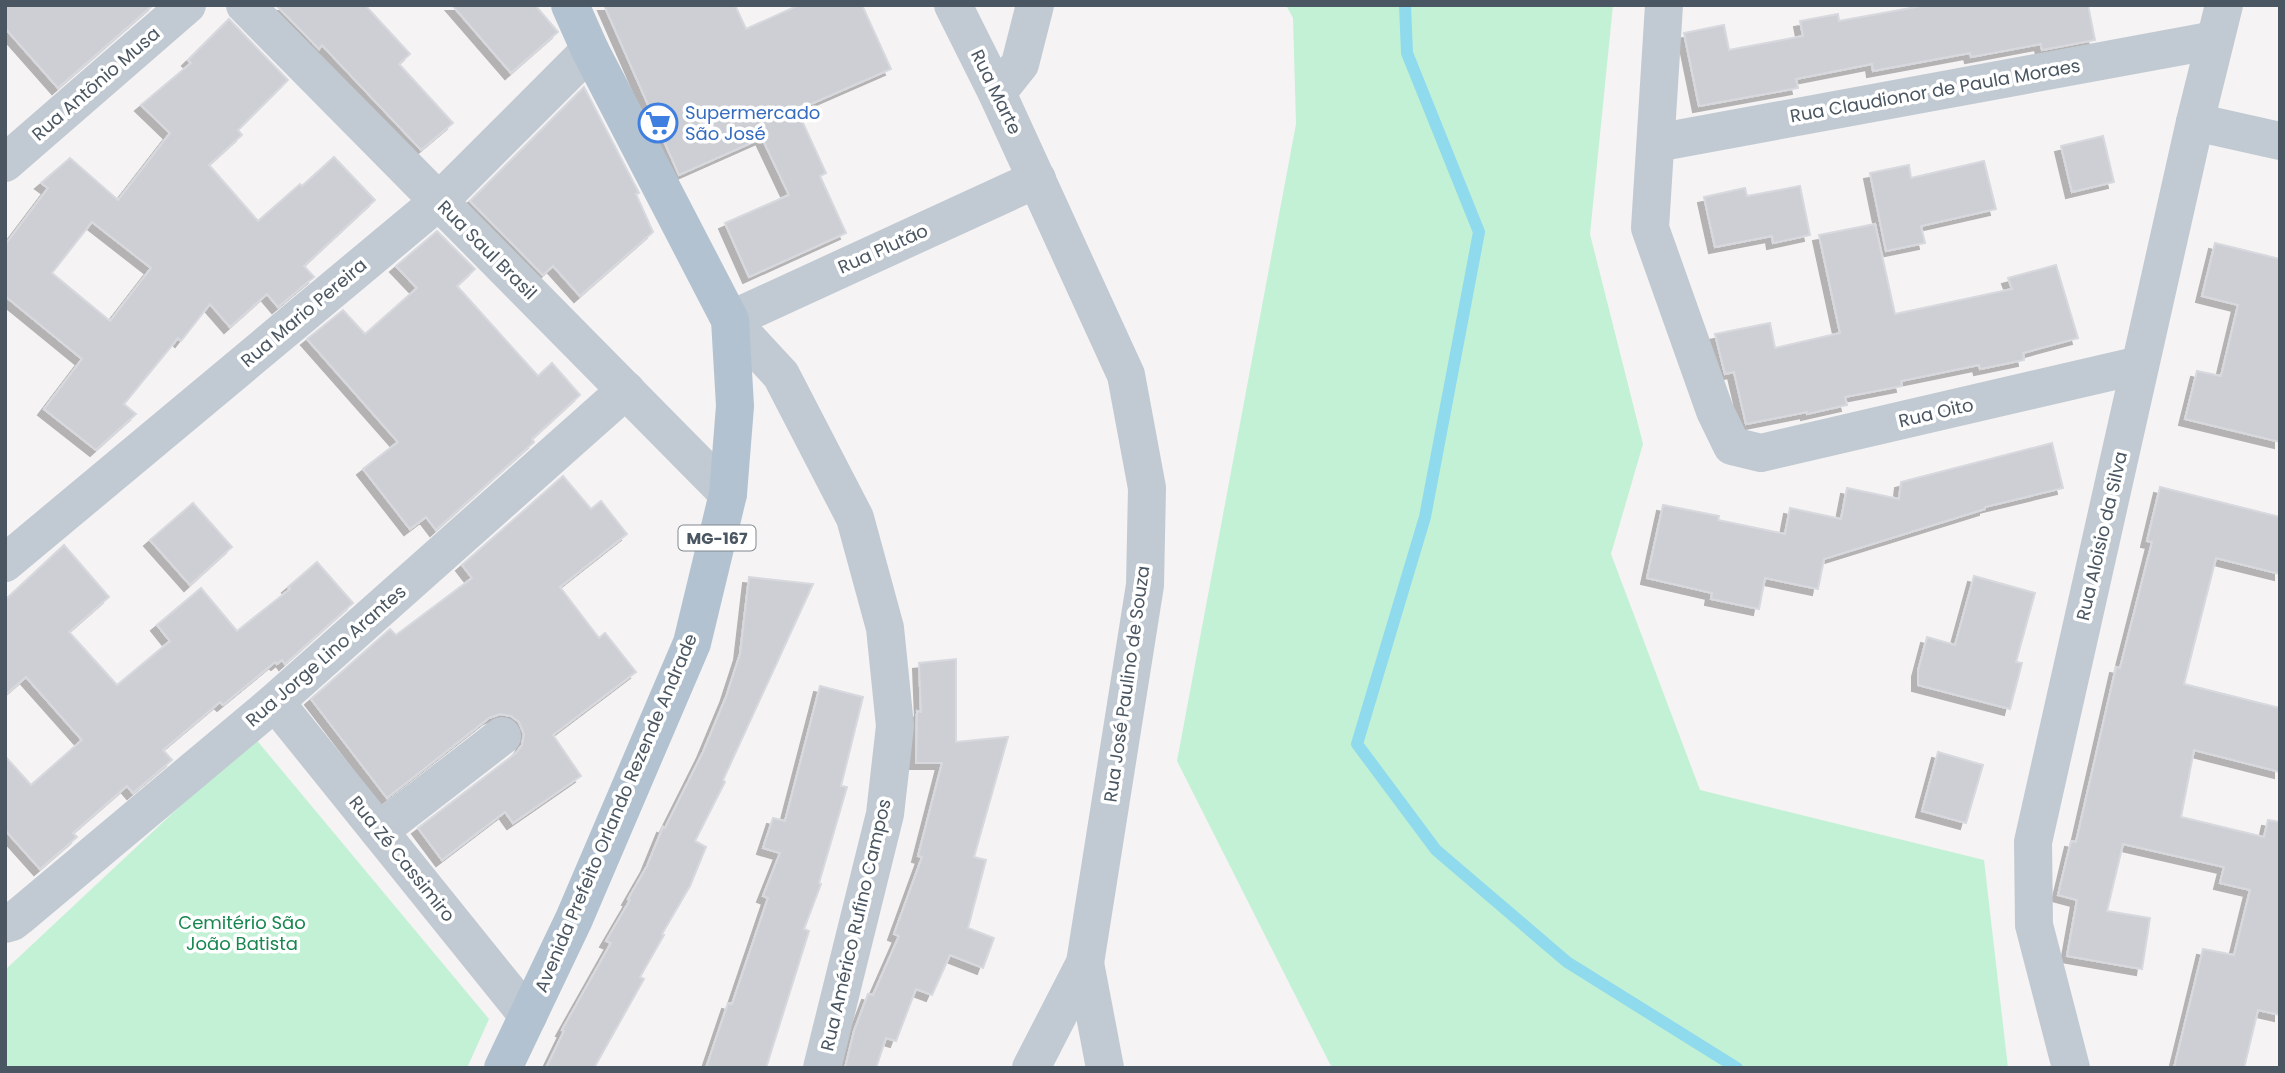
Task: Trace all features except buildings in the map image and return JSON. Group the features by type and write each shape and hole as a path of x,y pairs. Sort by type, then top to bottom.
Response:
{"main road":[{"name":"Avenida Prefeito Orlando Rezende Andrade","path":"503,1068 574,919 692,643 728,494 735,406 730,320 590,50 570,5"}],"street":[{"name":"Rua Antônio Musa","path":"5,163 187,5"},
{"name":"Rua Saul Brasil","path":"246,5 728,494"},
{"name":"Rua Marte","path":"953,5 1037,180"},
{"path":"997,93 1020,64 1035,5"},
{"path":"1656,143 1664,5"},
{"name":"Rua Claudionor de Paula Moraes","path":"1656,143 2220,22"},
{"name":"Rua Aloisio da Silva","path":"2071,1068 2034,925 2033,842 2195,122 2220,22"},
{"name":"Rua Mario Pereira","path":"5,563 439,201 590,50"},
{"path":"2195,122 2280,141"},
{"name":"Rua Oito","path":"1656,143 1650,228 1731,446 1761,453 2140,365"},
{"name":"Rua Plutão","path":"730,320 1037,180"},
{"name":"Rua José Paulino de Souza","path":"1031,1068 1085,962 1145,585 1147,488 1126,375 1037,180"},
{"name":"Rua Américo Rufino Campos","path":"730,320 780,375 855,518 885,628 895,726 885,814 822,1068"},
{"name":"Rua Jorge Lino Arantes","path":"13,919 275,702 625,390"},
{"name":"Rua Zé Cassimiro","path":"275,702 528,1016"},
{"path":"379,831 502,736"},
{"path":"1085,962 1105,1068"}],"green space":[{"path":"1286,5 1613,5 1590,234 1643,444 1611,554 1700,790 1984,860 2008,1068 1332,1068 1177,761 1296,124 1293,18"},
{"name":"Cemitério São João Batista","path":"254,737 489,1019 467,1068 5,1068 5,970"}],"waterway":[{"path":"1405,5 1407,53 1479,232 1425,517 1357,744 1436,850 1567,962 1737,1068"}],"place":[{"name":"Supermercado São José","path":"658,123"}]}
